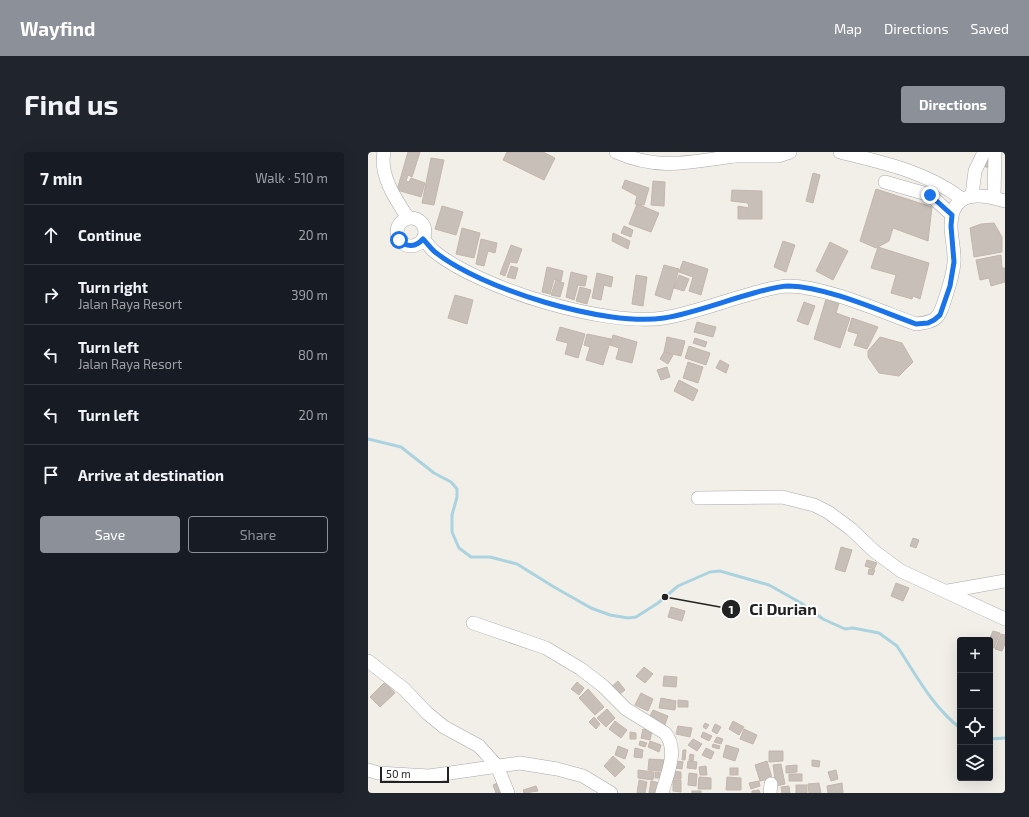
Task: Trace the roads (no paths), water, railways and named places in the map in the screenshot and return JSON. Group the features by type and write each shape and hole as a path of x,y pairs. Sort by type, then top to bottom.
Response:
{"street":[{"path":"384,152 384,172 399,204 408,218"},
{"path":"616,152 634,160 668,165 735,154 778,156 790,152"},
{"path":"840,152 921,176 967,197 983,194 999,199 995,152"},
{"path":"423,239 442,256 483,279 542,302 609,317 638,320 663,318 769,289 787,286 821,291 916,324 928,323 940,315 950,286 954,262 951,226 952,215 967,197 975,171 984,152"},
{"path":"885,182 930,195 952,215"},
{"path":"408,218 421,222 425,231 423,239 419,243 411,246 406,245 399,240 398,236 398,227 408,218"},
{"path":"698,498 782,497 814,505 828,512 851,529 890,564 1005,619"},
{"path":"948,591 975,585 1005,581"},
{"path":"472,623 546,648 581,669 603,686 626,709 664,733 672,746 672,755 662,793"},
{"path":"368,661 404,688 427,713 444,727 480,746 497,766 505,782 508,793"},
{"path":"368,770 378,773 429,776 520,764 557,769 583,776 611,793"}],"waterway":[{"path":"368,439 401,447 434,473 451,482 457,489 457,497 452,515 452,532 459,548 471,557 490,557 517,564 591,608 610,615 628,618 636,617 658,603 678,586 710,572 720,571 769,585 801,603 823,619 845,629 853,628 879,633 897,646 933,700 957,725"},
{"path":"993,739 1005,738"}],"place":[{"name":"Ci Durian","path":"665,597"}]}
